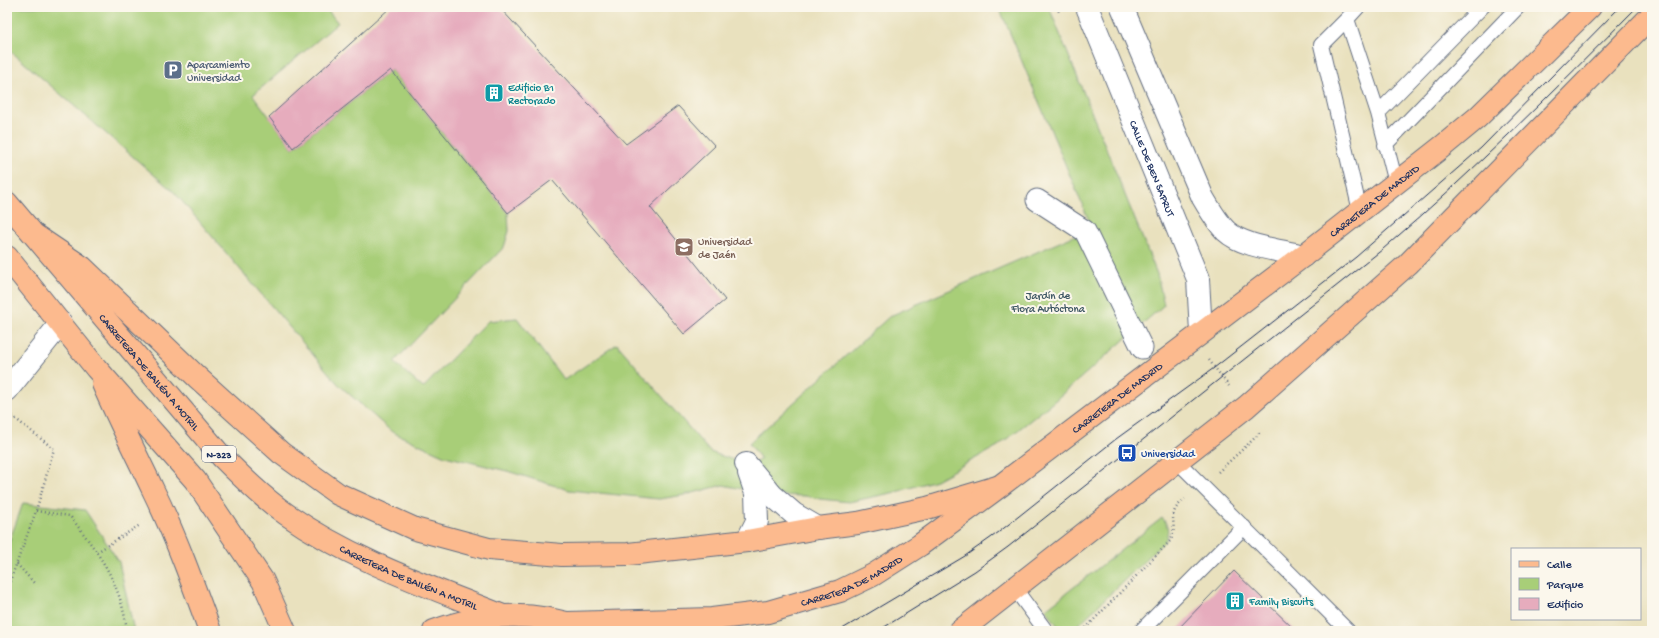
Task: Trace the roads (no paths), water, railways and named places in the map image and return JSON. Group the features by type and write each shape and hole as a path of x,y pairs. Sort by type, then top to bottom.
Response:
{"main road":[{"name":"CARRETERA DE MADRID","path":"567,623 712,619 768,612 840,591 873,575 920,545 1000,486 1303,256 1396,183 1478,117 1590,7"},
{"path":"960,631 1246,406 1408,264 1652,15"},
{"name":"CARRETERA DE BAILÉN A MOTRIL","path":"7,203 222,457 250,485 285,513 316,534 348,552 394,573 503,616"},
{"path":"36,236 82,267 198,378 281,453 338,494 415,530 490,549 562,555 628,554 747,541 818,528 858,523 928,508 1000,486"},
{"path":"7,257 96,368 195,480 263,581 285,631"},
{"path":"96,368 117,418 154,492 185,561 210,631"},
{"path":"434,631 468,620 503,616 535,617 567,623 590,631"}],"street":[{"name":"CALLE DE BEN SAPRUT","path":"1087,7 1198,279 1197,336"},
{"path":"1122,7 1203,198 1219,224 1228,233 1244,242 1303,256"},
{"path":"1037,200 1085,231 1142,348"},
{"path":"7,390 61,323"},
{"path":"747,541 758,521 756,493 746,464 772,495 794,514 818,528"}],"lane":[{"path":"1358,7 1321,45 1360,210"},
{"path":"1378,113 1482,7"},
{"path":"1385,145 1518,7"},
{"path":"1347,19 1378,113 1396,183"},
{"path":"1178,461 1348,631"},
{"path":"1141,631 1244,527"},
{"path":"1015,589 1046,631"}],"tram line":[{"path":"839,631 965,556 999,532 1116,439 1214,368 1356,257 1481,148 1620,7"},
{"path":"878,631 975,571 1008,547 1383,249 1481,161 1637,7"}],"place":[{"name":"Aparcamiento Universidad","path":"173,70"},
{"name":"Edificio B1 Rectorado","path":"494,93"},
{"name":"Universidad de Jaén","path":"684,247"},
{"name":"Universidad","path":"1127,453"},
{"name":"Family Biscuits","path":"1235,601"}],"park label":[{"name":"Jardín de Flora Autóctona","path":"1048,301"}]}
